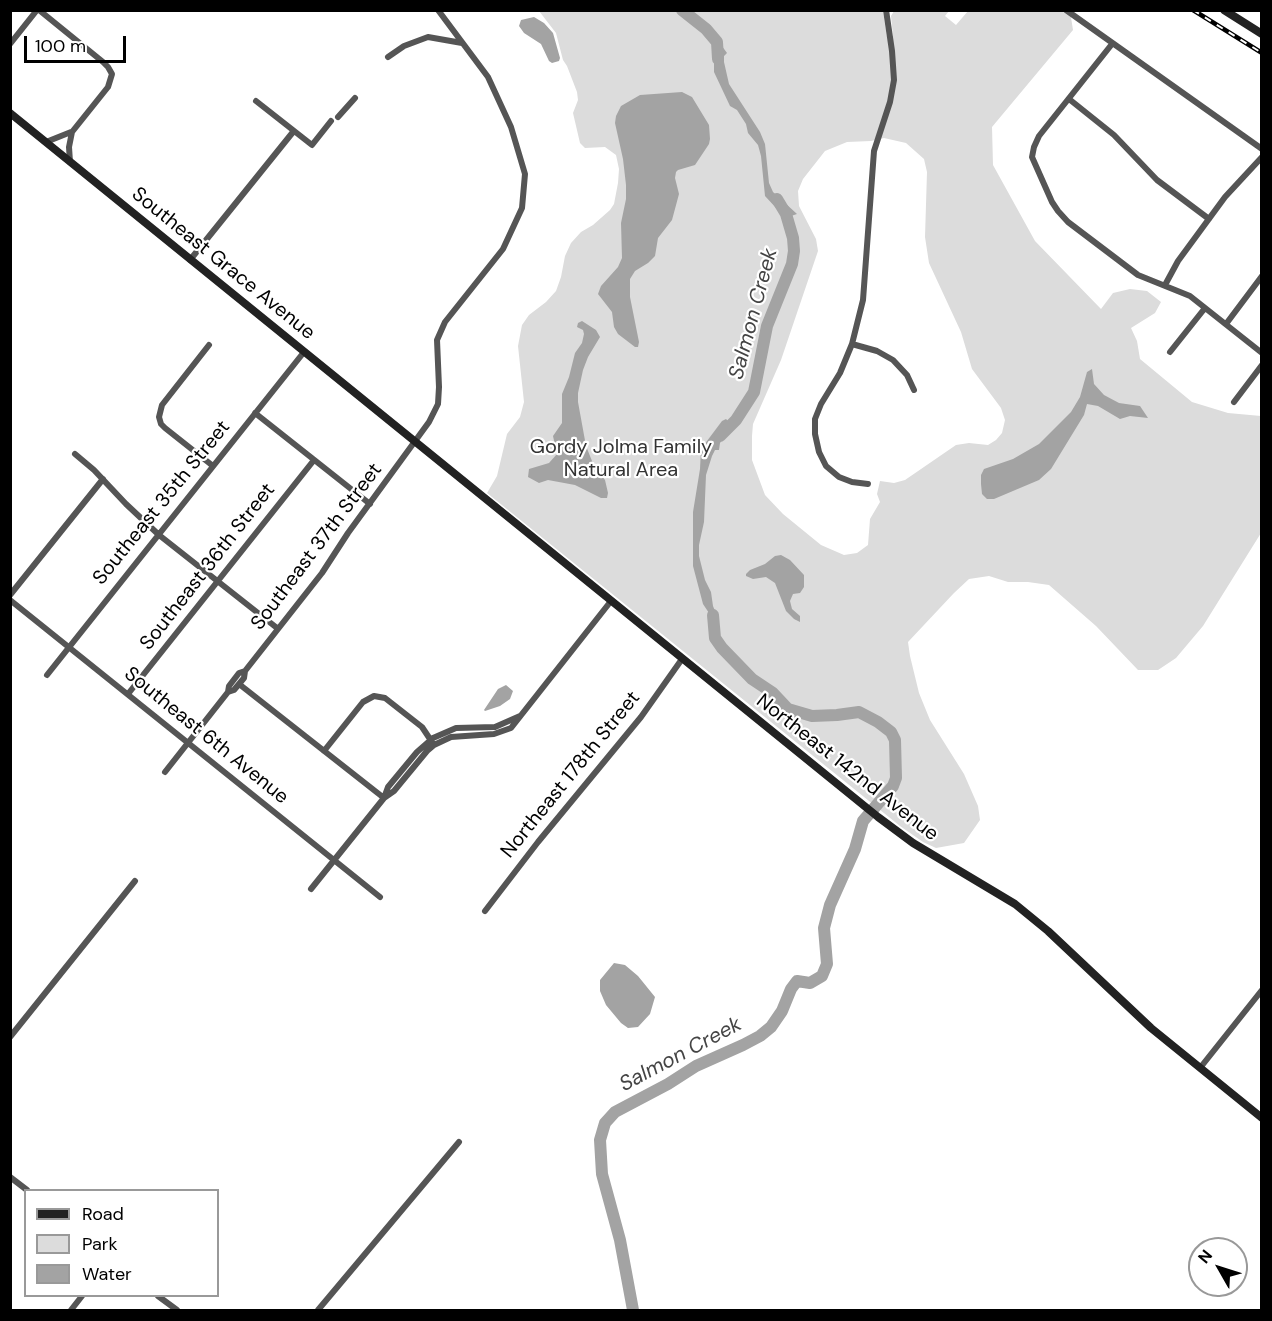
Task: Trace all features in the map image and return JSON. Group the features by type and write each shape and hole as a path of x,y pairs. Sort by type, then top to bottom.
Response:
{"street":[{"path":"10,44 38,10 103,62 112,74 108,87 72,132 46,142"},
{"name":"Southeast 37th Street","path":"228,692 234,690 244,678 245,671 322,573 348,533 429,422 438,404 437,340 445,322 503,249 522,208 525,174 511,127 488,77 438,10"},
{"path":"868,484 852,482 839,477 826,466 819,452 815,434 815,419 821,404 840,373 852,344 863,300 874,151 890,102 894,80 886,10"},
{"path":"1066,10 1262,149"},
{"path":"1224,10 1262,34"},
{"path":"388,57 404,46 428,37 463,43"},
{"path":"1112,44 1040,136 1034,147 1032,157 1052,202 1068,222 1138,275 1190,296 1262,353"},
{"path":"338,117 355,98"},
{"path":"1069,99 1114,135 1157,180 1209,219"},
{"path":"256,101 312,145 332,121"},
{"name":"Southeast Grace Avenue","path":"10,113 414,441"},
{"path":"70,162 69,147 72,132"},
{"path":"190,260 293,132"},
{"path":"1165,285 1178,261 1225,197 1262,157"},
{"path":"1226,324 1262,276"},
{"path":"1170,352 1205,308"},
{"path":"852,344 877,351 893,360 907,375 914,390"},
{"path":"209,345 162,405 159,417 165,428 213,466"},
{"name":"Southeast 35th Street","path":"47,675 304,352"},
{"path":"1234,402 1262,365"},
{"path":"255,413 370,504"},
{"name":"Northeast 142nd Avenue","path":"414,441 878,817 913,843 1015,904 1048,931 1151,1028 1262,1118"},
{"path":"75,454 159,534 277,628"},
{"name":"Southeast 36th Street","path":"128,694 314,460"},
{"path":"10,598 102,478"},
{"name":"Southeast 6th Avenue","path":"10,598 380,897"},
{"path":"311,889 384,798 388,787 421,748 449,730 495,727 520,716 611,601"},
{"name":"Northeast 178th Street","path":"484,911 641,717 682,659"},
{"name":"Southeast 37th Street","path":"165,772 228,692 229,686 239,673 245,671"},
{"path":"239,684 384,798"},
{"path":"324,751 363,702 374,696 385,698 422,727 433,742"},
{"path":"10,1037 135,881"},
{"path":"1200,1068 1262,990"},
{"path":"318,1311 459,1142"},
{"path":"10,1178 24,1189"},
{"path":"70,1311 81,1297"},
{"path":"159,1297 177,1311"}],"green space":[{"name":"Gordy Jolma Family Natural Area","path":"539,11 883,11 887,37 893,36 891,16 894,11 949,11 945,16 956,25 968,11 1070,11 1073,30 992,127 993,165 1035,241 1101,309 1113,293 1130,289 1147,291 1161,302 1155,313 1131,328 1137,341 1140,359 1192,402 1228,413 1261,416 1261,533 1203,626 1176,658 1158,670 1138,670 1096,626 1049,585 1008,582 989,576 969,579 954,593 908,642 919,693 930,720 964,774 978,806 980,820 964,843 936,848 900,826 487,493 497,476 507,434 520,417 524,402 518,346 522,325 529,315 556,291 565,256 571,243 581,232 610,210 614,204 618,183 619,169 616,155 605,147 585,148 580,143 573,113 578,100 577,92 563,60 556,33","holes":["884,138 906,143 924,159 927,172 925,237 929,263 961,332 972,369 1001,408 1005,420 1002,433 988,445 969,443 956,445 905,480 894,483 880,481 877,494 880,502 870,519 868,545 857,553 844,555 821,545 783,514 765,495 752,460 753,424 781,360 818,251 816,239 799,206 798,191 803,179 825,151 847,142"]}],"water":[{"path":"534,17 544,23 553,33 559,61 552,63 549,61 541,44 524,33 519,26 521,20"},
{"path":"719,42 727,53 724,56 724,62 729,84 760,132 765,144 769,183 773,192 797,214 791,216 778,210 765,196 758,145 748,133 746,124 737,110 730,106 714,72 714,53"},
{"path":"682,92 692,97 709,125 710,139 695,165 676,172 675,178 679,194 672,220 658,238 655,256 635,271 630,279 630,297 639,342 638,347 635,347 618,334 614,327 612,312 598,294 601,286 618,267 622,258 621,223 626,199 626,185 615,123 616,116 621,106 640,95"},
{"path":"582,321 596,330 600,337 583,370 578,402 586,446 594,466 605,480 607,498 601,498 575,485 548,480 539,483 528,477 529,469 549,463 557,454 553,436 562,423 562,394 575,353 582,343 583,330 577,327"},
{"path":"1092,369 1094,384 1104,395 1119,403 1140,406 1148,418 1130,416 1120,419 1098,406 1087,404 1084,415 1051,469 1039,480 994,499 987,499 982,494 981,484 984,469 1013,459 1039,444 1071,412 1080,397 1087,372"},
{"path":"726,419 732,425 720,443 719,450 715,450 706,475 704,522 699,545 699,556 705,580 711,592 717,616 719,628 717,636 710,623 709,613 703,604 693,566 693,512 701,449"},
{"path":"781,555 790,560 804,575 804,587 800,593 793,594 790,601 792,609 800,616 800,622 786,611 775,583 766,577 753,579 746,576 750,570"},
{"path":"506,685 513,691 510,699 500,706 485,711 498,689"},
{"path":"614,963 625,965 638,976 655,997 650,1014 638,1027 628,1028 621,1023 606,1005 600,991 600,980"}],"waterway":[{"name":"Salmon Creek","path":"682,10 706,29 717,42 718,59"},
{"name":"Salmon Creek","path":"720,436 736,420 754,392 767,326 792,264 793,238 786,214 777,199"},
{"name":"Salmon Creek","path":"633,1310 620,1240 602,1174 600,1140 605,1123 615,1112 668,1084 696,1066 760,1036 771,1027 782,1011 797,981 810,983 822,976 827,964 824,928 830,905 855,849 863,821 893,786 896,778 895,740 891,732 859,712 812,716 788,709 773,693 752,679 722,648 715,638 713,615"}],"railway":[{"path":"1193,10 1262,53"}]}
